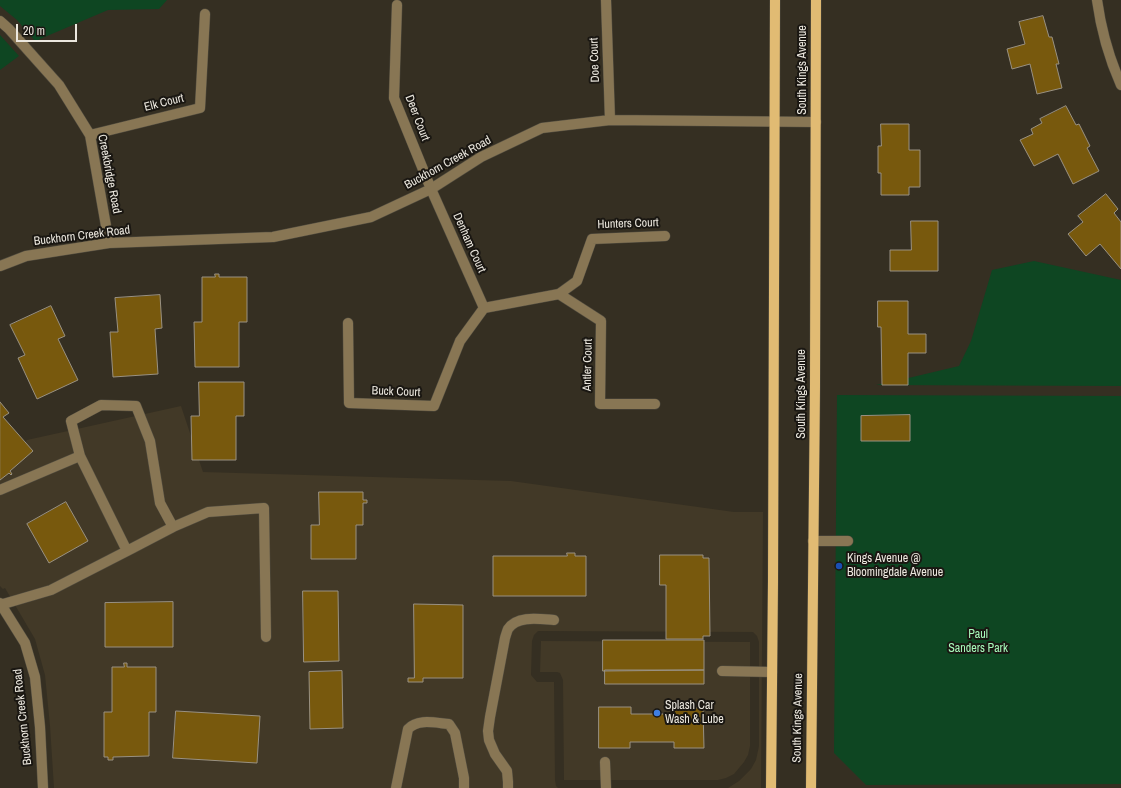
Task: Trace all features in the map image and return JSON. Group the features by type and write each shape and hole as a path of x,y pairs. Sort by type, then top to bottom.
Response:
{"main road":[{"path":"771,788 775,0"},
{"name":"South Kings Avenue","path":"811,788 815,386 816,0"}],"street":[{"name":"Doe Court","path":"606,0 610,120"},
{"path":"1097,0 1105,41 1113,66 1121,84"},
{"name":"Deer Court","path":"397,5 394,98 431,190"},
{"name":"Elk Court","path":"90,135 200,108 205,14"},
{"name":"Creekbridge Road","path":"0,21 10,29 59,85 90,135 109,243"},
{"name":"Buckhorn Creek Road","path":"0,266 26,256 109,243 273,237 371,217 431,190 481,157 542,128 610,120 816,122"},
{"name":"Denham Court","path":"431,190 484,308"},
{"name":"Hunters Court","path":"484,308 559,294 577,281 592,239 666,236"},
{"name":"Antler Court","path":"559,294 601,321 600,404 655,404"},
{"name":"Buck Court","path":"348,323 349,403 434,406 460,341 484,308"},
{"path":"127,551 80,456 71,421 101,405 136,406 150,441 160,503 173,527"},
{"path":"0,490 80,456"},
{"path":"0,604 51,590 173,527 208,512 264,508 266,637"},
{"path":"813,541 848,541"},
{"name":"Buckhorn Creek Road","path":"0,604 25,643 35,677 40,727 43,788"},
{"path":"508,788 507,771 495,754 489,740 488,730 505,638 508,628 517,621 532,619 554,620"},
{"path":"722,671 772,672"},
{"path":"396,788 408,729 412,725 425,721 449,724 455,733 464,778 464,788"},
{"path":"605,762 606,788"}],"shaded area":[{"path":"181,406 203,472 511,481 734,512 763,512 761,788 728,788 739,781 751,769 756,760 759,746 759,642 757,636 753,632 538,631 534,635 532,641 531,675 537,682 554,682 555,780 558,788 54,788 45,675 35,639 5,588 3,589 0,586 0,475 27,440"},
{"name":"Splash Car Wash & Lube","path":"541,641 750,642 750,746 748,755 744,762 734,774 718,780 564,780 563,680 560,673 540,672"}],"green space":[{"path":"0,0 167,0 159,9 108,10 36,42 17,20 0,6"},
{"path":"0,35 19,56 0,70"},
{"path":"1034,261 1121,280 1121,386 876,385 959,366 971,341 992,270"},
{"name":"Paul Sanders Park","path":"837,395 1121,396 1121,784 866,785 834,753"}],"building":[{"path":"1043,16 1049,37 1052,37 1059,64 1056,64 1062,88 1037,94 1030,64 1012,69 1007,49 1025,44 1019,22"},
{"path":"1066,106 1076,125 1079,124 1090,146 1087,148 1099,171 1073,184 1058,154 1034,166 1020,140 1033,134 1031,129 1042,123 1040,119"},
{"path":"881,124 909,124 909,150 920,150 920,187 909,187 909,195 881,195 881,173 878,173 878,146 881,146"},
{"path":"1106,194 1118,209 1114,213 1121,222 1121,269 1100,244 1086,256 1068,234 1083,222 1078,216"},
{"path":"911,221 938,221 938,271 890,271 890,250 911,250"},
{"path":"215,274 219,274 219,277 247,277 247,322 239,322 239,367 195,367 194,322 202,322 202,277 215,277"},
{"path":"160,295 162,328 155,329 158,374 113,377 110,332 118,332 115,298"},
{"path":"878,301 908,301 908,334 926,334 926,353 908,353 908,385 882,385 881,327 878,327"},
{"path":"51,306 65,336 58,339 78,380 37,399 18,358 25,355 10,325"},
{"path":"199,382 244,382 244,416 236,416 236,460 192,460 191,416 199,416"},
{"path":"0,402 9,413 3,417 33,451 10,471 12,474 11,475 9,473 0,480"},
{"path":"910,415 910,441 861,441 861,416"},
{"path":"319,492 363,492 363,500 367,500 367,503 363,503 363,525 356,525 356,559 311,559 311,525 319,525"},
{"path":"66,502 88,541 49,563 27,524"},
{"path":"567,553 575,553 575,556 586,556 586,596 493,596 493,556 567,556"},
{"path":"660,555 703,555 703,558 709,558 710,636 703,636 703,639 666,639 666,585 660,585"},
{"path":"303,591 338,591 339,661 304,662"},
{"path":"173,602 173,647 105,647 105,603"},
{"path":"414,604 463,605 463,678 423,678 423,682 408,682 408,678 414,678"},
{"path":"603,640 704,640 704,670 603,671"},
{"path":"124,663 127,663 127,667 156,667 156,712 149,712 149,756 113,757 113,760 108,760 108,757 104,757 104,712 112,712 112,667 124,667"},
{"path":"605,670 704,670 704,684 605,684"},
{"path":"342,671 343,728 310,729 309,672"},
{"path":"599,707 631,707 631,714 673,714 673,708 703,708 704,748 674,748 674,742 630,742 630,748 599,748"},
{"path":"176,711 260,716 257,763 173,758"}],"place":[{"name":"Kings Avenue @ Bloomingdale Avenue","path":"839,566"},
{"name":"Splash Car Wash & Lube","path":"657,713"}]}
